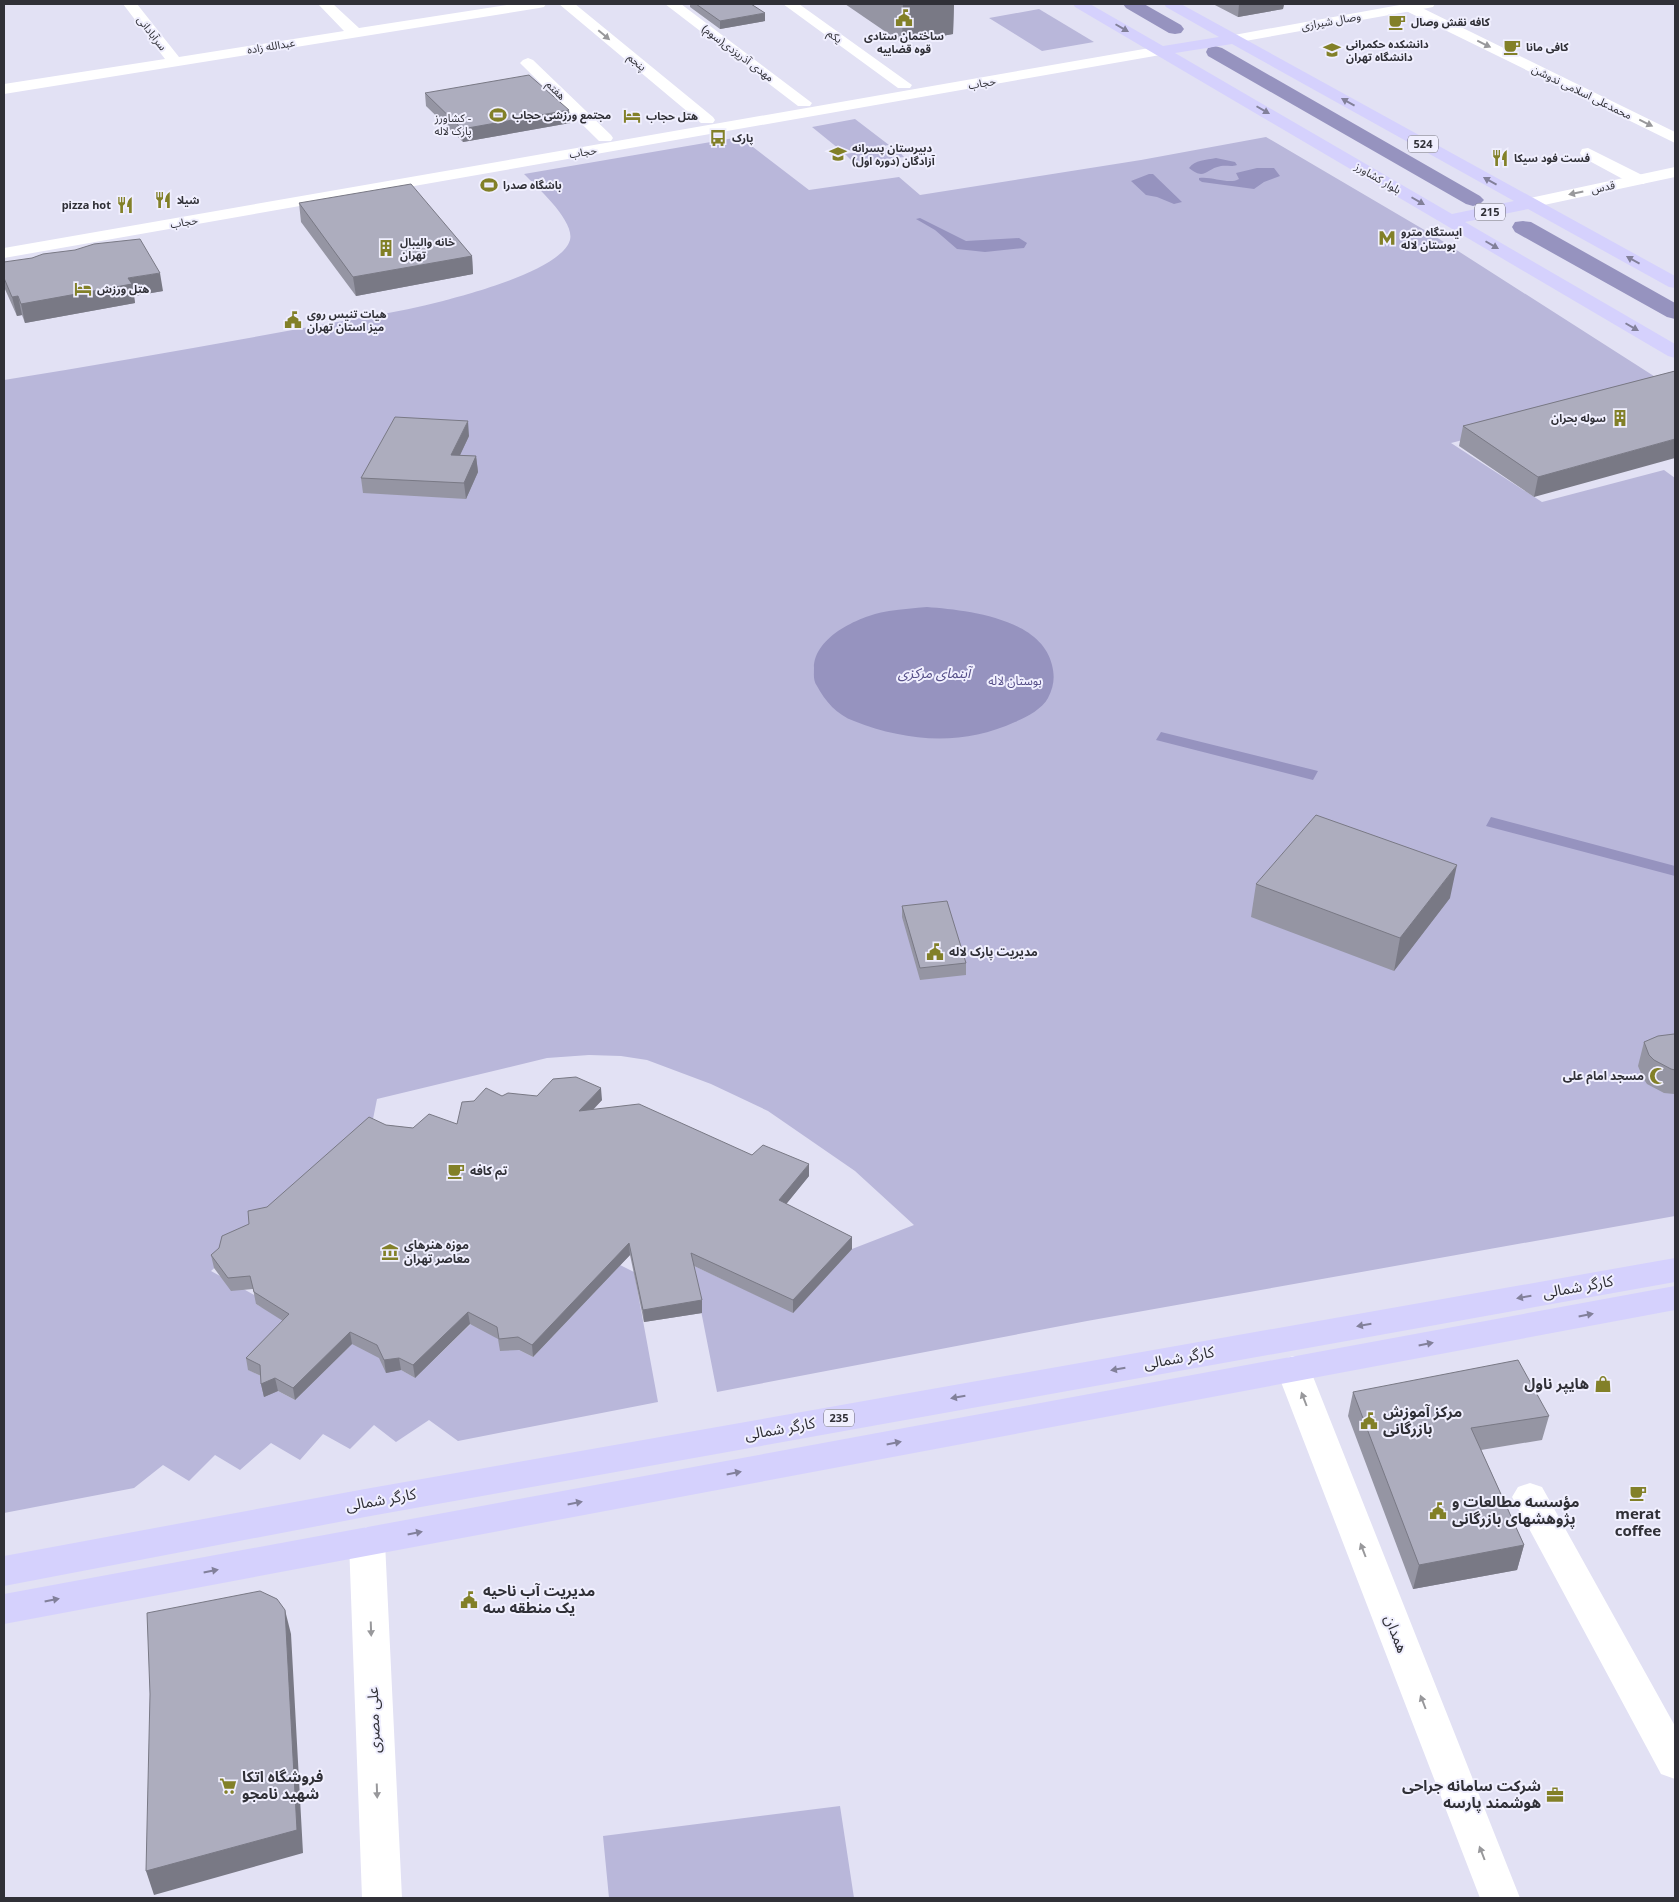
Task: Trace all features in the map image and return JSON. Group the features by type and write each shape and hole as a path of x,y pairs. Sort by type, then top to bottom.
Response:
{"main road":[{"name":"بلوار کشاورز","path":"1080,4 1675,352"},
{"name":"524","path":"1171,4 1675,283"},
{"path":"1154,47 1218,30"},
{"path":"1154,47 1234,39"},
{"name":"215","path":"1450,220 1530,203"},
{"name":"کارگر شمالی","path":"4,1570 365,1503 1287,1355 1672,1282"},
{"path":"4,1609 367,1542 1287,1355"},
{"path":"365,1503 367,1542"}],"street":[{"name":"سرآبادانی","path":"130,4 175,62"},
{"path":"325,4 355,33"},
{"name":"عبدالله زاده","path":"4,89 355,33 440,14 539,4"},
{"name":"پنجم","path":"566,4 707,120"},
{"name":"مهدی آذریزدی(سوم)","path":"672,4 810,107"},
{"name":"یکم","path":"790,4 911,90"},
{"name":"وصال شیرازی","path":"1218,30 1368,4"},
{"name":"وصال شیرازی","path":"1234,39 1428,4"},
{"name":"محمدعلی اسلامی ندوشن","path":"1409,7 1675,138"},
{"name":"حجاب","path":"4,253 555,152 1154,47"},
{"name":"هفتم","path":"528,63 605,138"},
{"name":"حجاب","path":"4,244 555,152 605,138 707,120 810,107"},
{"path":"1588,153 1638,180"},
{"name":"قدس","path":"1530,203 1675,172"},
{"name":"همدان","path":"1287,1355 1500,1898"},
{"path":"1530,1497 1675,1762"},
{"name":"علی مصری","path":"367,1542 382,1898"}],"green space":[{"path":"1039,9 1094,42 1042,51 989,18"},
{"path":"855,119 889,145 844,153 812,127"},
{"name":"بوستان لاله","path":"740,137 809,190 899,177 920,195 1141,160 1266,137 1433,235 1671,387 1451,443 1542,502 1664,470 1675,478 1675,1216 1087,1321 717,1392 692,1265 793,1312 852,1249 914,1225 855,1171 768,1111 711,1084 647,1060 621,1056 589,1055 547,1058 377,1099 371,1129 211,1271 256,1296 256,1304 261,1307 291,1313 249,1370 265,1378 272,1393 278,1391 295,1400 365,1331 384,1360 415,1378 483,1312 517,1349 533,1357 620,1265 634,1272 658,1402 458,1441 429,1420 396,1442 374,1425 350,1449 323,1434 300,1460 271,1443 240,1470 215,1455 189,1481 163,1465 134,1488 4,1513 4,380 390,313 443,301 493,286 514,279 550,261 563,251 570,240 570,232 561,214 524,174"},
{"path":"895,147 904,157 854,163 845,154"},
{"path":"840,1806 854,1898 609,1898 603,1836"}],"water":[{"path":"1216,158 1235,162 1237,165 1216,167 1202,174 1198,174 1189,168 1198,162"},
{"path":"1257,168 1274,168 1280,176 1264,182 1254,189 1199,180 1199,178 1204,178 1235,181 1239,179 1236,173"},
{"path":"1153,174 1182,202 1174,204 1146,195 1131,181"},
{"path":"920,218 966,241 1019,238 1027,243 1024,248 985,252 957,249 935,230 916,219"},
{"name":"آبنمای مرکزی","path":"927,607 981,614 1018,627 1033,637 1045,649 1053,669 1053,685 1050,694 1042,706 1024,718 995,730 955,738 915,737 874,728 848,718 832,707 814,680 816,657 822,646 841,629 866,617 889,611"},
{"path":"1161,732 1318,771 1313,780 1156,740"},
{"path":"1491,817 1675,866 1675,876 1486,826"}],"building":[{"path":"696,4 751,4 765,13 720,21"},
{"name":"مجتمع ورزشی حجاب","path":"529,75 569,110 462,129 425,93"},
{"name":"خانه والیبال تهران","path":"411,184 472,256 353,277 299,203"},
{"path":"140,239 160,273 128,278 132,284 21,304 18,296 12,297 4,278 4,262 75,250 94,244"},
{"name":"سوله بحران","path":"1675,371 1675,439 1538,477 1463,426"},
{"path":"395,417 468,421 451,455 476,456 464,483 361,478"},
{"path":"1316,815 1457,865 1400,938 1256,884"},
{"name":"مدیریت پارک لاله","path":"947,901 966,963 920,968 902,906"},
{"path":"1674,1034 1675,1070 1654,1060 1649,1055 1644,1042 1658,1036"},
{"name":"موزه هنرهای معاصر تهران","path":"576,1077 601,1088 579,1111 639,1104 752,1155 763,1145 809,1164 779,1200 852,1237 793,1300 691,1253 702,1300 643,1310 629,1243 532,1345 518,1337 499,1339 497,1327 468,1312 413,1365 399,1358 384,1360 377,1345 350,1332 293,1388 275,1378 261,1384 260,1365 246,1358 289,1314 254,1292 250,1276 228,1278 211,1255 219,1248 222,1236 249,1224 248,1211 267,1207 369,1117 386,1125 413,1128 429,1114 457,1124 462,1102 474,1101 486,1088 502,1096 508,1093 537,1096 553,1079"},
{"name":"مؤسسه مطالعات و پژوهشهای بازرگانی","path":"1518,1360 1549,1416 1471,1428 1524,1545 1419,1565 1353,1392"},
{"name":"فروشگاه اتکا شهید نامجو","path":"260,1591 277,1599 285,1610 297,1830 146,1871 150,1694 147,1613"}],"waterway":[{"path":"1132,4 1175,29"},
{"path":"1215,52 1473,200"},
{"path":"1523,227 1675,312"}],"place":[{"name":"ساختمان ستادی قوه قضاییه","path":"904,18"},
{"name":"کافه نقش وصال","path":"1397,22"},
{"name":"کافی مانا","path":"1512,47"},
{"name":"دانشکده حکمرانی دانشگاه تهران","path":"1332,50"},
{"name":"مجتمع ورزشی حجاب","path":"498,115"},
{"name":"هتل حجاب","path":"632,116"},
{"name":"پارک","path":"718,138"},
{"name":"دبيرستان پسرانه آزادگان (دوره اول)","path":"838,154"},
{"name":"فست فود سیکا","path":"1500,158"},
{"name":"باشگاه صدرا","path":"489,185"},
{"name":"شیلا","path":"163,200"},
{"name":"pizza hot","path":"125,205"},
{"name":"ایستگاه مترو بوستان لاله","path":"1387,238"},
{"name":"خانه والیبال تهران","path":"386,248"},
{"name":"هتل ورزش","path":"83,289"},
{"name":"هیات تنیس روی میز استان تهران","path":"293,320"},
{"name":"سوله بحران","path":"1620,418"},
{"name":"مدیریت پارک لاله","path":"935,952"},
{"name":"مسجد امام علی","path":"1658,1076"},
{"name":"تم کافه","path":"456,1171"},
{"name":"موزه هنرهای معاصر تهران","path":"390,1252"},
{"name":"هايپر ناول","path":"1603,1384"},
{"name":"مرکز آموزش بازرگانی","path":"1369,1421"},
{"name":"merat coffee","path":"1638,1493"},
{"name":"مؤسسه مطالعات و پژوهشهای بازرگانی","path":"1438,1511"},
{"name":"مدیریت آب ناحیه یک منطقه سه","path":"469,1600"},
{"name":"فروشگاه اتکا شهید نامجو","path":"228,1786"},
{"name":"شرکت سامانه جراحی هوشمند پارسه","path":"1555,1795"}],"district":[{"name":"کشاورز - پارک لاله","path":"453,124"}]}
